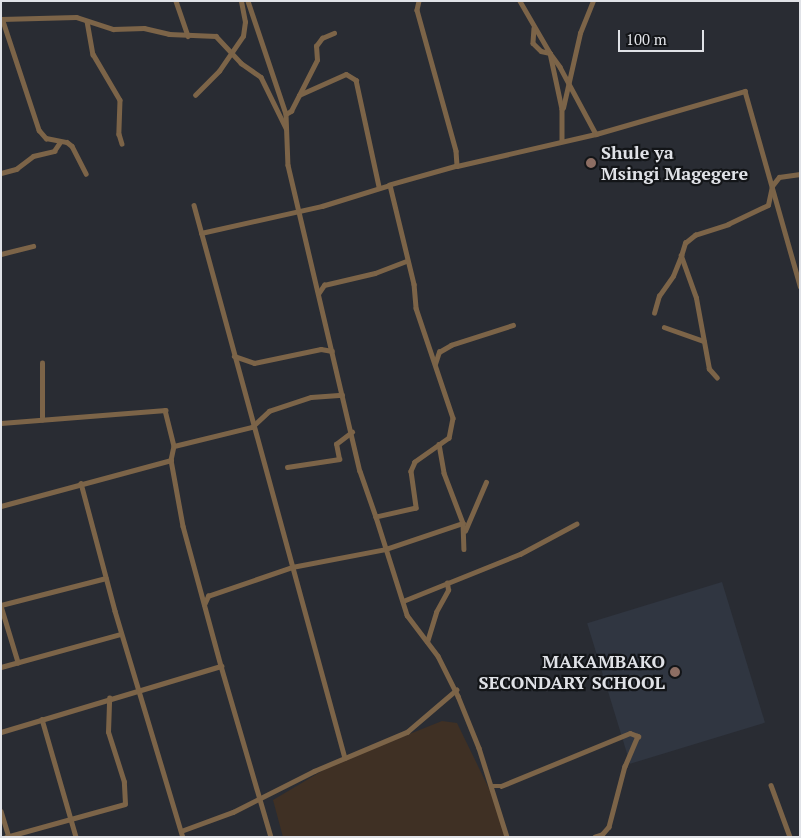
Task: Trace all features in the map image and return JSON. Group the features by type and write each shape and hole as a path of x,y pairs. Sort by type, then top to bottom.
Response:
{"street":[{"path":"176,1 188,36"},
{"path":"195,95 219,71 230,52 243,36 246,22 241,1"},
{"path":"248,1 286,114 288,165 342,395 376,517 407,615 427,642 456,690 491,786 507,837"},
{"path":"419,1 417,10 456,152 457,166"},
{"path":"520,1 534,28 570,81 596,134"},
{"path":"562,110 580,34 592,1"},
{"path":"86,174 72,146 67,142 46,138 32,115 17,55 2,20 59,16 76,17 113,28 144,28 188,36 216,36 230,52 261,76 286,129"},
{"path":"87,21 93,54 120,100 118,134 122,144"},
{"path":"534,28 533,42 541,51 550,53"},
{"path":"286,114 300,95 317,60 316,46 322,38 334,33"},
{"path":"550,53 562,110 562,140"},
{"path":"300,95 346,74 356,80 379,186"},
{"path":"201,233 300,211 379,186 457,166 562,140 596,134 745,91 800,286"},
{"path":"1,173 16,169 32,156 54,150 60,142"},
{"path":"654,313 659,296 674,276 686,243 695,235 728,224 768,205 772,186 779,177 800,174"},
{"path":"376,517 416,508 411,471 415,462 449,438 453,418 416,308 414,284 406,261 390,184"},
{"path":"194,205 252,427 345,758"},
{"path":"1,254 32,246"},
{"path":"681,256 696,298 709,369 717,378"},
{"path":"318,294 324,285 375,273 406,261"},
{"path":"435,364 439,352 451,345 514,325"},
{"path":"664,327 704,342"},
{"path":"234,356 254,363 321,349 332,351"},
{"path":"42,363 42,420"},
{"path":"174,446 252,427 269,411 293,402 311,397 342,395"},
{"path":"1,423 166,410 174,446 171,460 183,526 204,606 271,837"},
{"path":"287,466 339,459 336,444 352,432"},
{"path":"439,444 444,473 463,523 465,533 464,549"},
{"path":"1,506 171,460"},
{"path":"465,533 486,482"},
{"path":"81,483 121,634 183,837"},
{"path":"204,606 208,596 292,567 386,549 463,523"},
{"path":"403,601 520,554 576,524"},
{"path":"18,662 1,606 106,578"},
{"path":"427,642 436,612 448,590 447,582"},
{"path":"1,667 121,634"},
{"path":"1,732 139,689 221,666"},
{"path":"181,831 233,812 260,797 345,758 408,732 456,690"},
{"path":"1,811 8,836 125,804 124,782 108,732 109,698"},
{"path":"42,719 76,837"},
{"path":"491,786 501,786 630,733 638,736 625,766 609,827 602,835 595,837"},
{"path":"771,785 790,837"}],"shaded area":[{"name":"MAKAMBAKO SECONDARY SCHOOL","path":"722,582 765,723 630,764 587,623"},
{"path":"442,721 457,723 496,803 506,837 283,837 273,800 332,765"}],"place":[{"name":"Shule ya Msingi Magegere","path":"591,163"},
{"name":"MAKAMBAKO SECONDARY SCHOOL","path":"675,672"}]}
